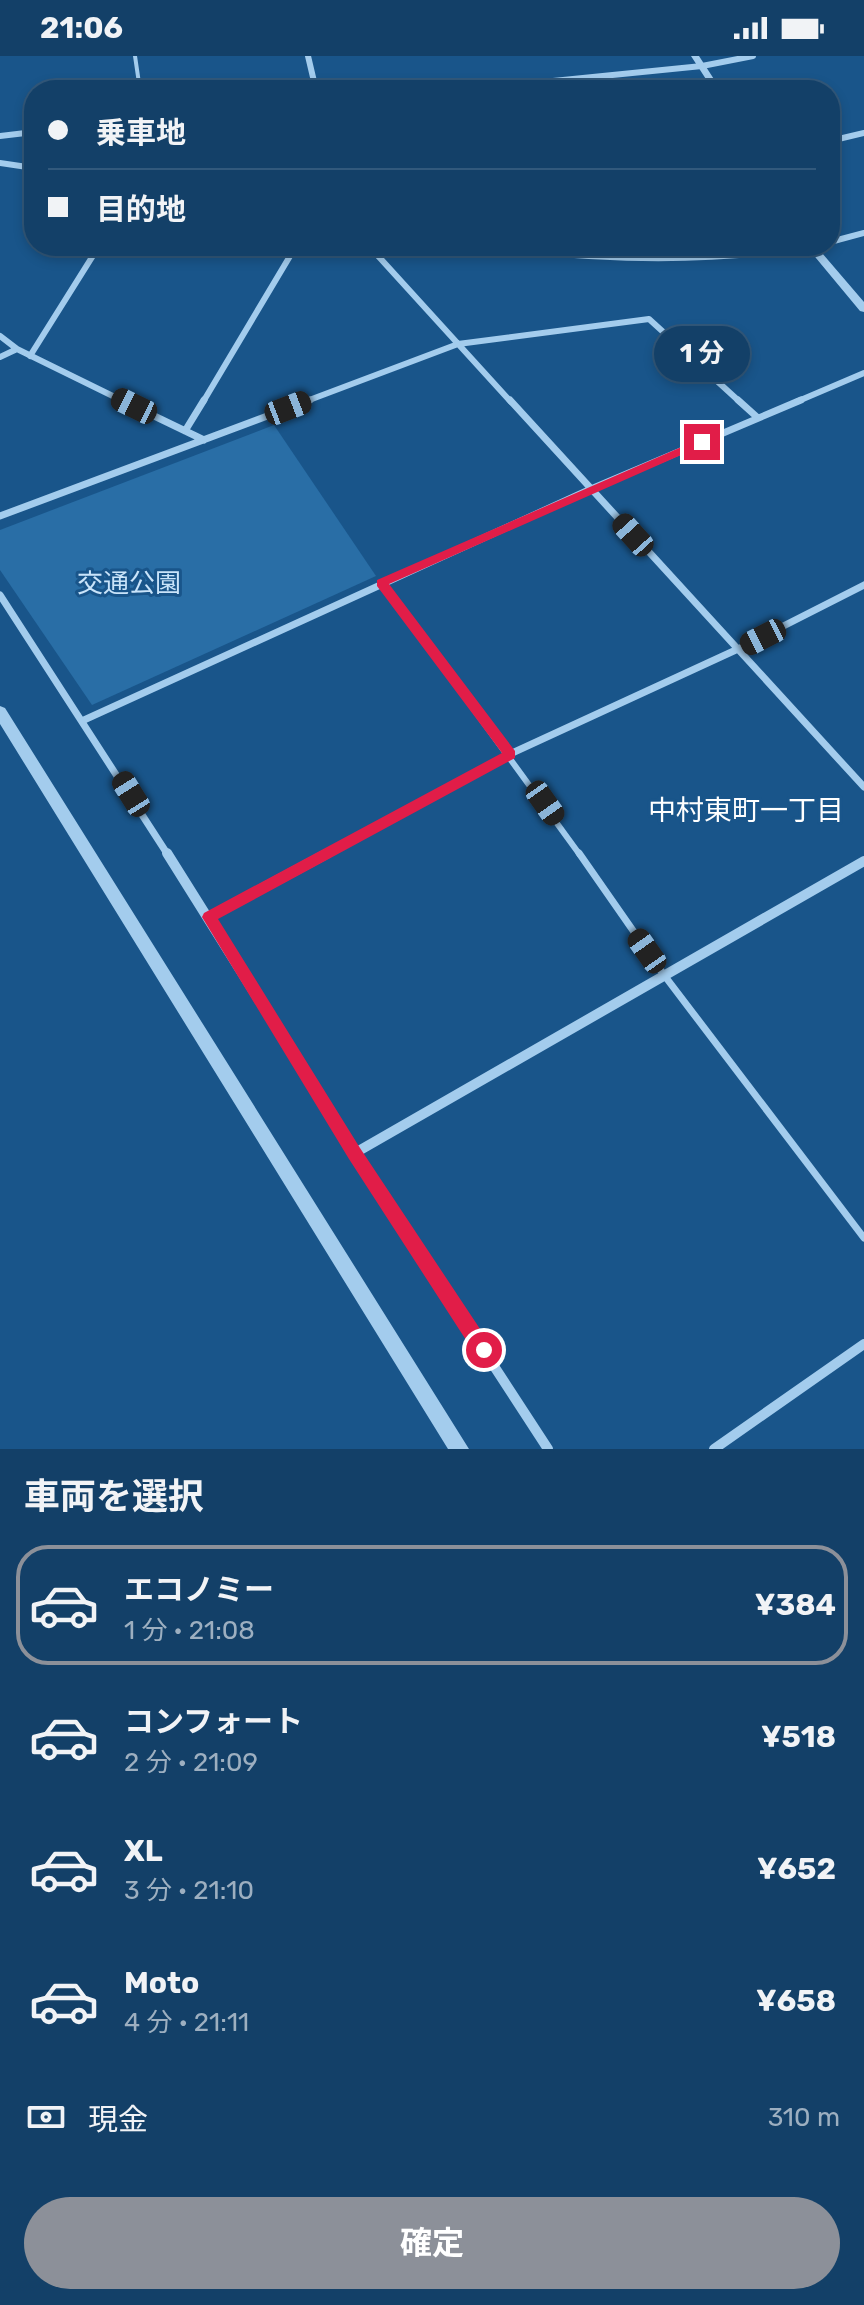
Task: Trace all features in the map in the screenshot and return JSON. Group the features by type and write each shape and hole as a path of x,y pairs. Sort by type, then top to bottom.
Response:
{"street":[{"path":"308,56 314,80"},
{"path":"695,56 711,80"},
{"path":"562,80 702,66 753,56"},
{"path":"0,136 24,133"},
{"path":"840,139 864,133"},
{"path":"0,163 24,167"},
{"path":"840,239 864,233"},
{"path":"30,356 93,256"},
{"path":"185,431 290,256"},
{"path":"378,256 864,787"},
{"path":"570,256 622,259 717,256"},
{"path":"820,256 864,309"},
{"path":"0,516 458,344 649,319 758,418"},
{"path":"0,336 30,356 204,440"},
{"path":"0,357 17,349"},
{"path":"84,720 591,489 864,373"},
{"path":"209,917 510,754 738,649 864,585"},
{"path":"0,595 84,720 355,1153 548,1449"},
{"path":"0,712 459,1449"},
{"path":"355,1153 864,861"},
{"path":"714,1449 864,1344"}],"lane":[{"path":"135,56 139,80"},
{"path":"382,583 510,754 664,975 864,1238"}],"green space":[{"name":"交通公園","path":"274,425 376,576 92,705 0,570 0,530"}],"district":[{"name":"中村東町一丁目","path":"746,810"}],"route":[{"path":"484,1350 355,1153 209,917 510,754 382,583 702,442"}]}
